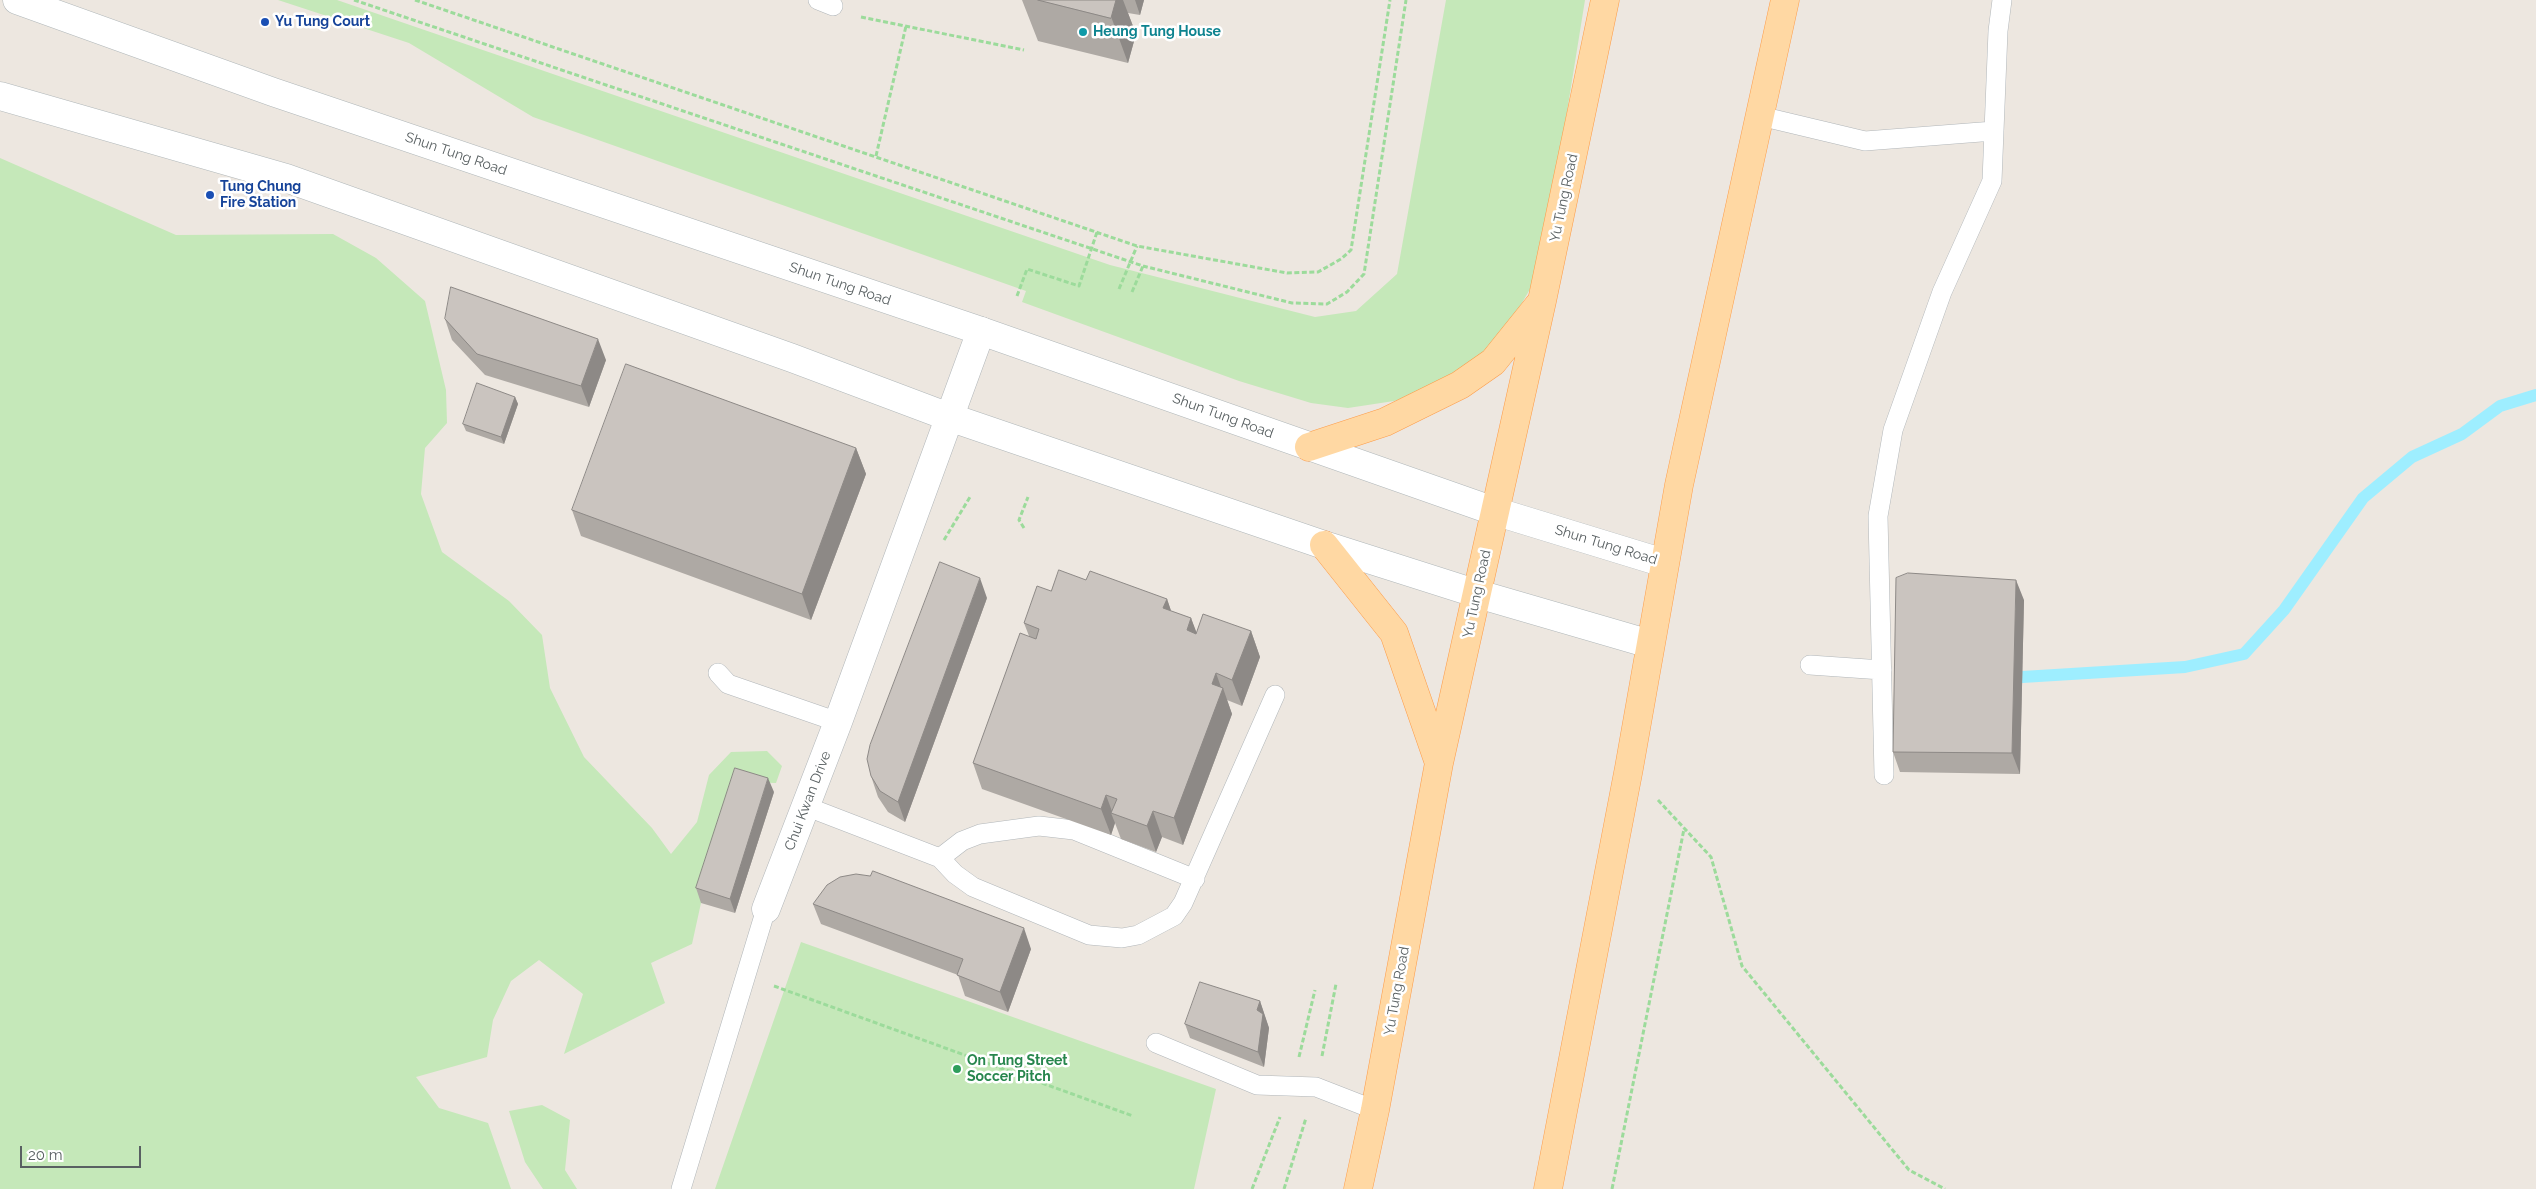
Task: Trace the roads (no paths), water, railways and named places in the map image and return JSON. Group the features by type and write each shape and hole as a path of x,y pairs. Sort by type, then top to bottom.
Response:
{"main road":[{"name":"Shun Tung Road","path":"17,0 273,92 981,331 1494,512 1664,563"},
{"name":"Yu Tung Road","path":"1358,1189 1375,1110 1439,763 1542,301 1605,0"},
{"path":"1548,1189 1629,768 1664,563 1785,0"},
{"path":"0,96 286,178 792,358 949,417 1324,545 1478,594 1650,644"},
{"path":"1309,447 1385,422 1460,385 1493,362 1542,301"},
{"name":"Chui Kwan Drive","path":"766,909 838,722 981,331"},
{"path":"1324,545 1394,633 1439,763"}],"lane":[{"path":"1884,775 1878,516 1893,430 1942,292 1992,181 2002,0"},
{"path":"1760,116 1865,141 1994,131"},
{"path":"1810,665 1882,670"},
{"path":"718,674 728,684 838,722"},
{"path":"805,806 940,858 955,874 973,887 1090,935 1122,938 1138,936 1174,916 1183,903 1275,695"},
{"path":"940,858 962,841 980,834 1039,826 1074,830 1194,879"},
{"name":"Chui Kwan Drive","path":"681,1189 766,909"},
{"path":"1156,1044 1257,1085 1316,1086 1375,1110"}],"waterway":[{"path":"2006,678 2185,667 2244,654 2284,610 2363,498 2412,457 2462,434 2500,406 2536,395"}],"place":[{"name":"Yu Tung Court","path":"265,22"},
{"name":"Heung Tung House","path":"1083,32"},
{"name":"Tung Chung Fire Station","path":"210,195"},
{"name":"On Tung Street Soccer Pitch","path":"957,1069"}]}
